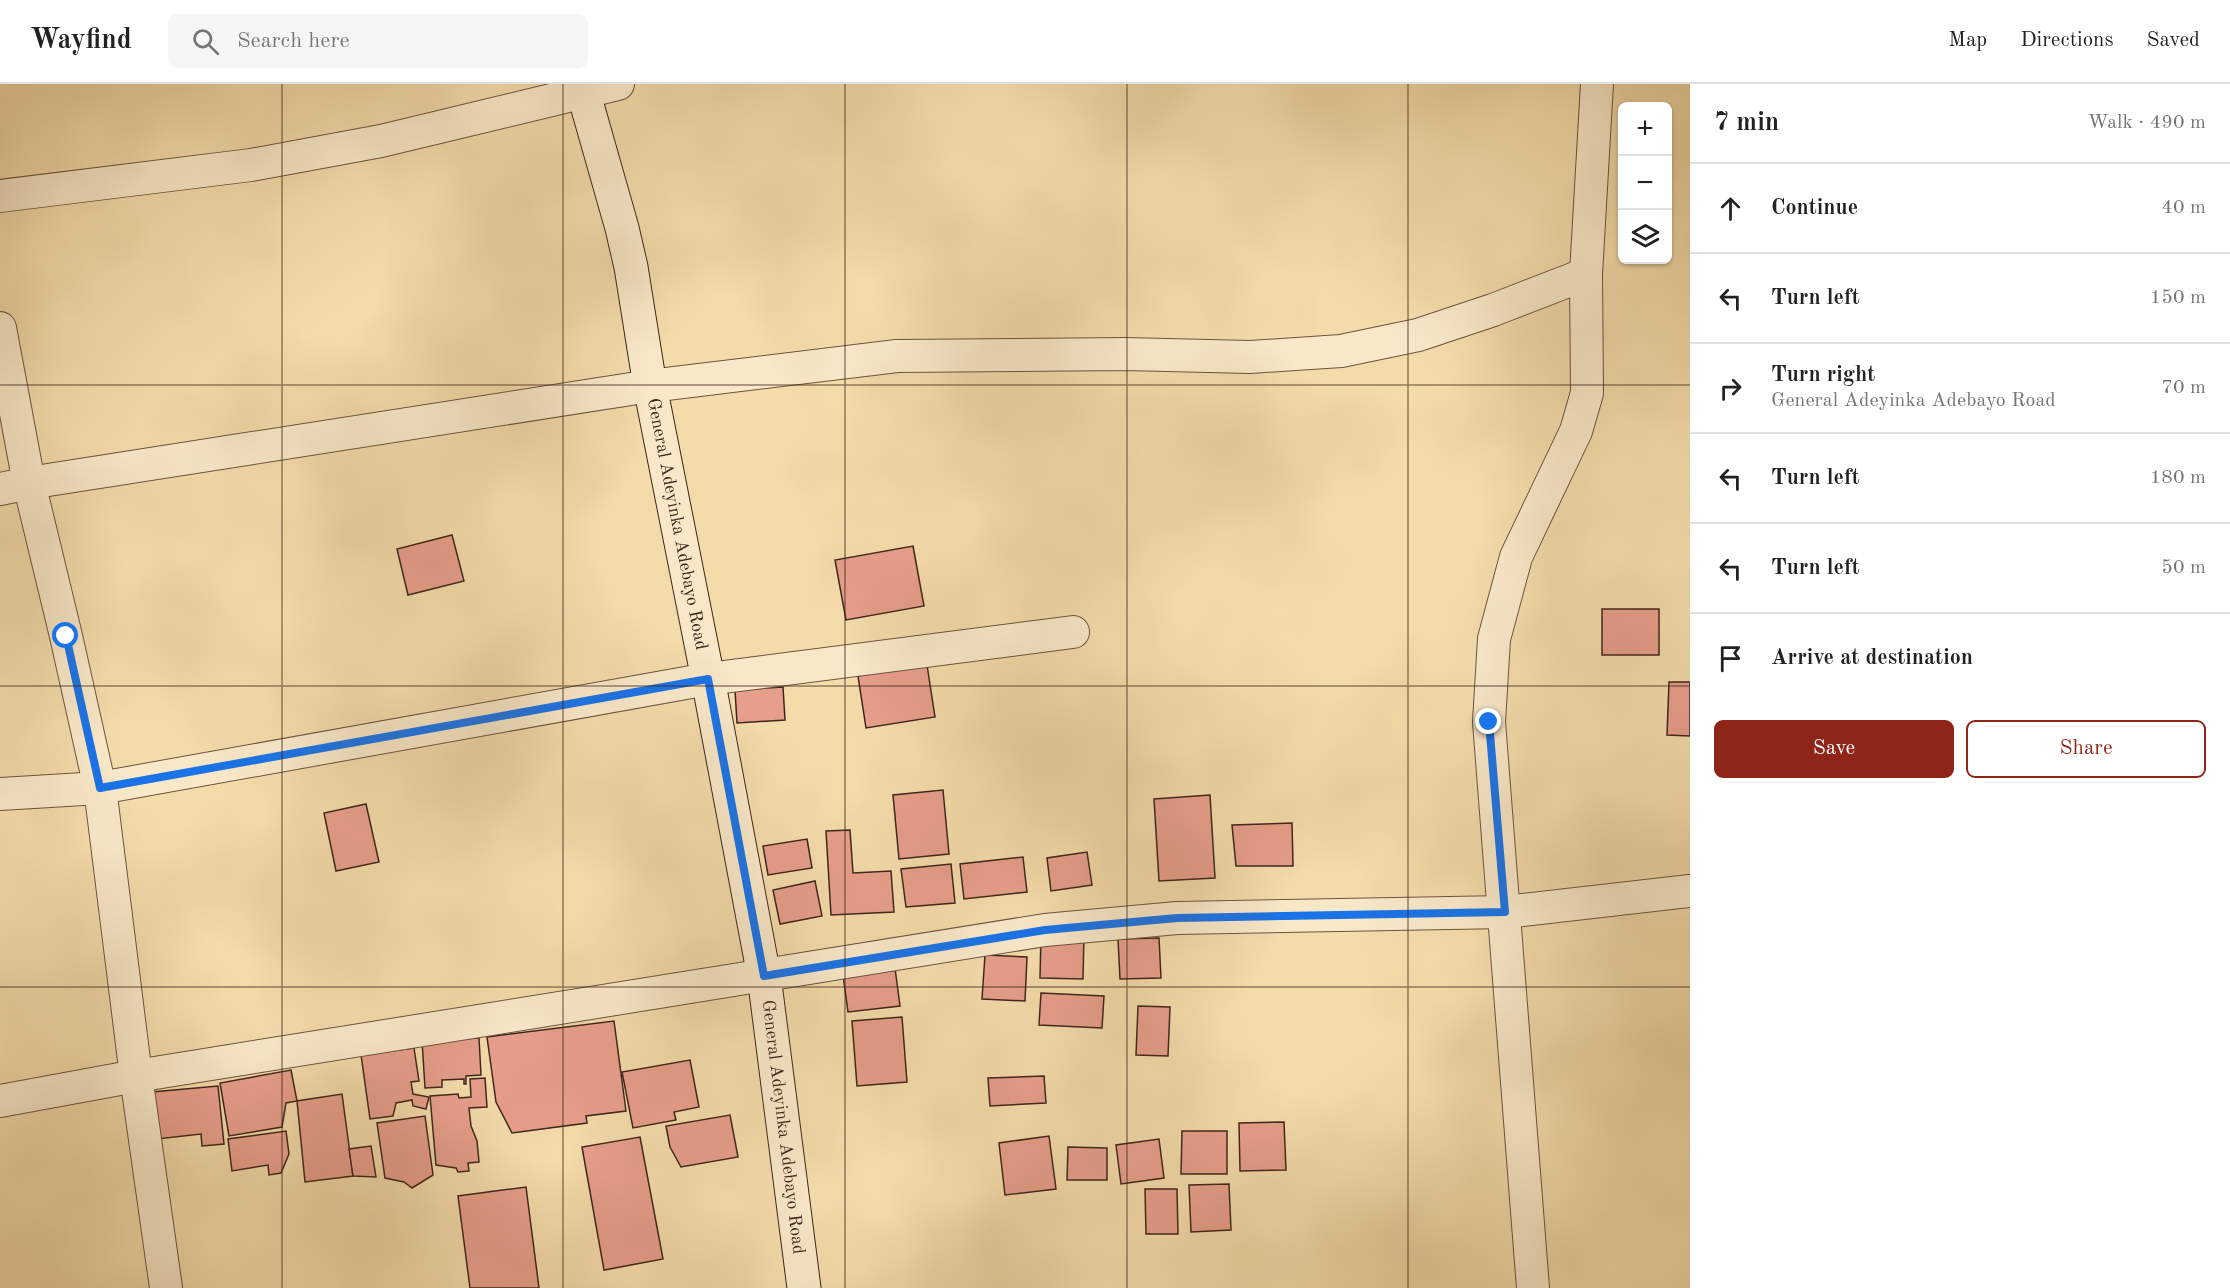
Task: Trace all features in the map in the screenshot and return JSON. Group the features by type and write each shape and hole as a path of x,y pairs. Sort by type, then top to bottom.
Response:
{"street":[{"path":"0,196 251,165 381,141 582,89 618,84"},
{"path":"1533,1288 1489,722 1494,639 1516,557 1576,432 1587,393 1586,274 1597,84"},
{"name":"General Adeyinka Adebayo Road","path":"582,89 629,257 650,386 764,976 804,1288"},
{"path":"14,486 650,386 897,356 1125,354 1250,357 1341,351 1418,334 1493,310 1586,274"},
{"path":"0,328 14,486 66,636 100,788 136,1076 166,1288"},
{"path":"0,794 100,788 708,679 1073,632"},
{"path":"0,1101 136,1076 1045,930 1177,918 1505,912 1690,891"}],"building":[{"path":"452,535 464,581 408,595 397,549"},
{"path":"913,546 924,606 846,620 835,560"},
{"path":"1602,609 1659,609 1659,655 1602,655"},
{"path":"927,665 935,717 866,728 858,676"},
{"path":"1669,682 1690,682 1690,736 1667,735"},
{"path":"783,687 785,720 737,723 735,690"},
{"path":"943,790 949,854 899,859 893,795"},
{"path":"1210,795 1215,878 1159,881 1154,799"},
{"path":"366,804 379,862 336,871 324,813"},
{"path":"1292,823 1293,866 1236,866 1232,825"},
{"path":"850,830 853,873 891,871 894,912 831,915 826,831"},
{"path":"807,839 812,868 768,875 763,846"},
{"path":"1087,852 1092,885 1051,891 1047,858"},
{"path":"1023,857 1027,892 964,899 960,864"},
{"path":"951,864 955,903 906,907 901,869"},
{"path":"815,881 822,916 780,924 773,890"},
{"path":"1041,934 1084,934 1083,979 1040,978"},
{"path":"1159,938 1161,978 1120,979 1118,939"},
{"path":"985,955 1027,957 1025,1001 982,999"},
{"path":"895,968 900,1006 848,1012 843,975"},
{"path":"1041,993 1104,996 1102,1028 1039,1025"},
{"path":"1138,1006 1170,1007 1168,1056 1136,1055"},
{"path":"902,1017 907,1082 857,1086 852,1021"},
{"path":"614,1021 626,1111 586,1116 587,1123 512,1133 496,1102 487,1037"},
{"path":"479,1038 481,1075 466,1076 466,1084 464,1084 464,1079 442,1080 442,1087 425,1088 422,1041"},
{"path":"414,1048 419,1081 411,1082 413,1094 429,1097 426,1109 413,1106 412,1100 396,1103 393,1116 370,1119 361,1055"},
{"path":"690,1060 699,1107 674,1112 676,1120 633,1128 622,1072"},
{"path":"291,1070 297,1101 286,1103 282,1127 229,1136 220,1083"},
{"path":"1044,1076 1046,1103 990,1106 988,1078"},
{"path":"485,1078 487,1107 469,1108 471,1126 477,1141 479,1162 468,1163 469,1171 458,1172 456,1168 436,1165 430,1096 458,1094 459,1098 471,1097 470,1079"},
{"path":"218,1086 224,1144 202,1146 201,1134 157,1139 152,1092"},
{"path":"342,1094 353,1176 305,1182 297,1101"},
{"path":"730,1115 738,1157 681,1167 670,1147 666,1126"},
{"path":"425,1116 433,1175 412,1188 404,1182 385,1178 377,1123"},
{"path":"1284,1122 1286,1170 1240,1171 1239,1123"},
{"path":"286,1131 289,1154 281,1173 269,1175 268,1165 232,1171 228,1139"},
{"path":"1182,1131 1227,1131 1227,1174 1181,1174"},
{"path":"1049,1136 1056,1189 1005,1195 999,1143"},
{"path":"640,1137 663,1259 604,1270 582,1147"},
{"path":"1159,1139 1164,1178 1121,1184 1116,1145"},
{"path":"371,1146 376,1177 353,1176 349,1149"},
{"path":"1068,1147 1107,1148 1107,1180 1067,1180"},
{"path":"1229,1184 1231,1230 1191,1232 1189,1185"},
{"path":"526,1187 539,1288 470,1288 458,1196"},
{"path":"1145,1189 1177,1189 1178,1234 1146,1234"}],"route":[{"path":"66,636 100,788 708,679 764,976 1045,930 1177,918 1505,912 1489,722"}]}
